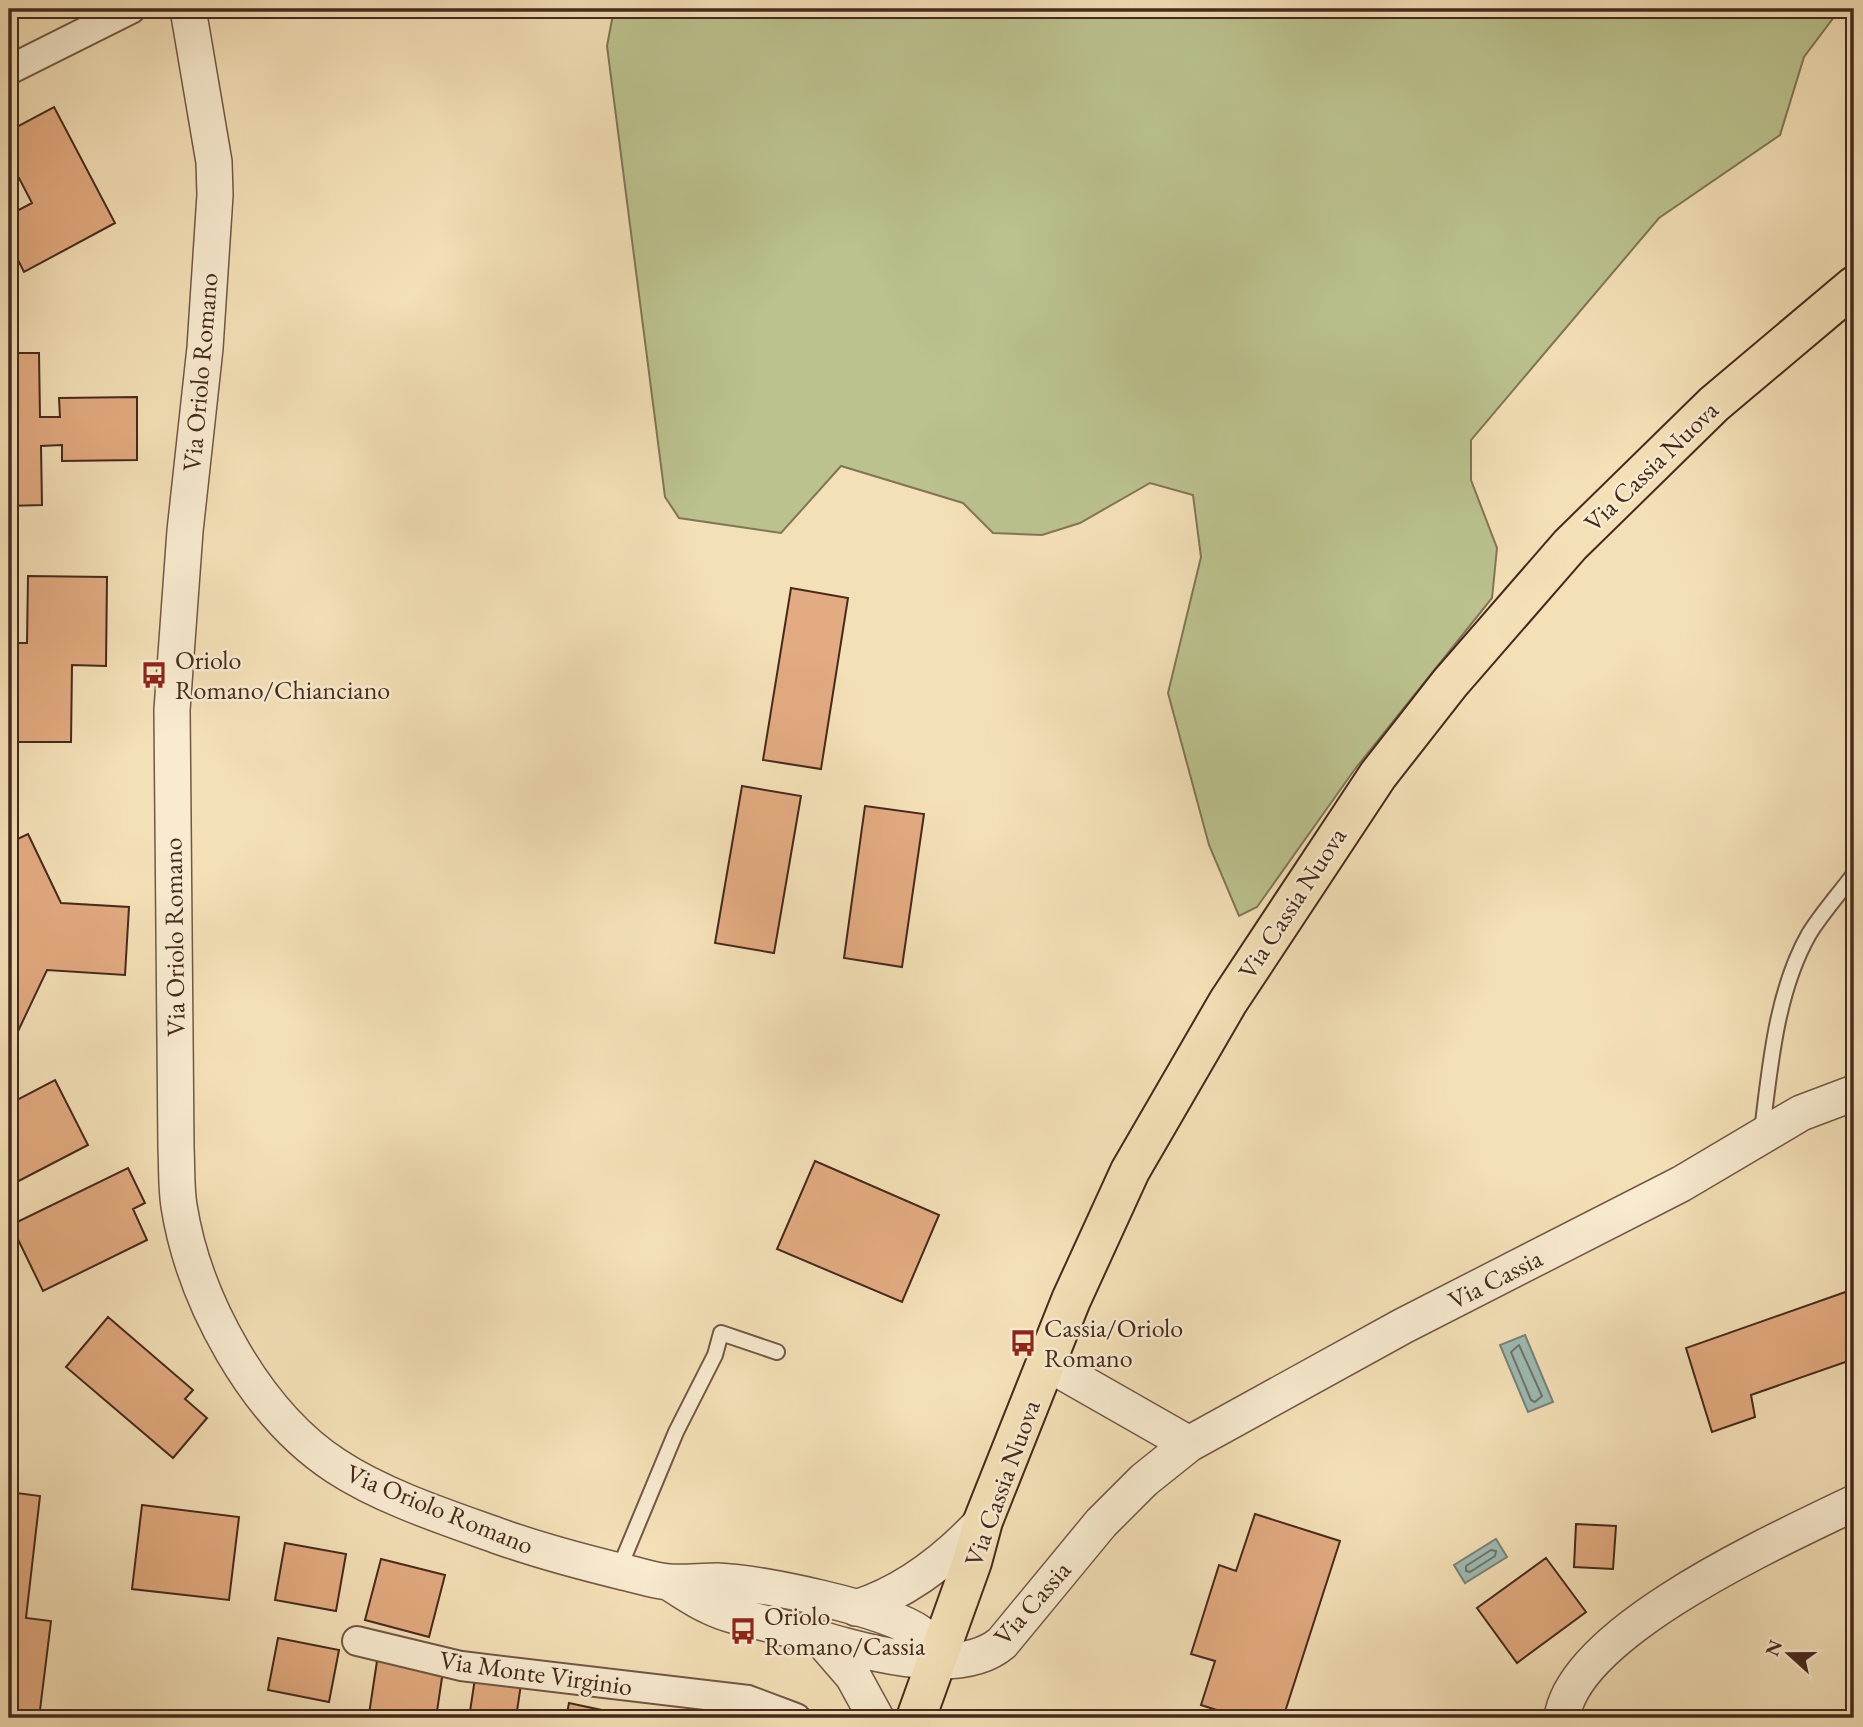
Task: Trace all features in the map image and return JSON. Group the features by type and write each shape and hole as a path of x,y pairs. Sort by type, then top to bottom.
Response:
{"main road":[{"name":"Via Cassia Nuova","path":"937,1659 972,1562 983,1521 1109,1218 1164,1109 1235,991 1378,775 1450,683 1570,545 1705,413 1854,286"},
{"path":"916,1718 937,1659"}],"street":[{"path":"9,70 131,9"},
{"name":"Via Oriolo Romano","path":"188,9 214,162 215,195 205,348 185,531 172,710 176,1147 179,1204 192,1263 211,1311 259,1389 306,1443 337,1467 467,1525 528,1547 668,1582 717,1581 761,1586 856,1608 919,1632 932,1644 937,1659 890,1657 821,1639 711,1607 668,1582"},
{"name":"Via Cassia","path":"937,1659 973,1657 1003,1643 1101,1523 1144,1480 1189,1444 1403,1326 1681,1184 1801,1114 1854,1093"},
{"name":"Via Cassia","path":"1801,1114 1854,1105"},
{"path":"1047,1363 1189,1444"},
{"path":"1562,1718 1569,1692 1612,1642 1693,1587 1854,1503"},
{"path":"856,1608 888,1596 923,1575 952,1554 983,1521"},
{"path":"821,1639 853,1676 877,1718"},
{"name":"Via Monte Virginio","path":"357,1641 461,1665 748,1700 796,1718"}],"lane":[{"path":"1762,1136 1771,1052 1784,999 1809,935 1854,874"},
{"path":"618,1571 676,1432 715,1355 721,1333 777,1352"}],"green space":[{"path":"614,9 1840,9 1804,57 1780,135 1659,218 1471,440 1471,480 1497,548 1492,598 1355,769 1257,907 1239,916 1209,845 1168,693 1201,557 1193,495 1150,483 1080,523 1042,535 993,533 963,503 841,466 781,533 679,518 665,497 607,46"}],"water":[{"path":"1525,1335 1553,1402 1528,1412 1500,1345"},
{"path":"1496,1539 1507,1557 1465,1583 1454,1565"}],"building":[{"path":"54,107 115,223 24,272 9,242 9,215 32,203 19,178 9,183 9,131"},
{"path":"9,353 39,353 40,417 60,417 59,398 137,397 137,460 62,461 62,445 41,446 42,505 9,506"},
{"path":"28,576 107,577 106,666 72,665 71,742 9,742 9,643 27,643"},
{"path":"791,588 848,598 821,769 763,760"},
{"path":"742,786 801,796 774,953 715,943"},
{"path":"865,806 924,814 902,967 844,958"},
{"path":"28,834 61,903 129,907 125,975 47,970 11,1046 9,843"},
{"path":"55,1080 88,1145 9,1186 9,1104"},
{"path":"815,1161 939,1215 902,1302 777,1249"},
{"path":"128,1168 145,1203 133,1209 147,1240 43,1291 11,1225"},
{"path":"1854,1289 1854,1359 1751,1395 1755,1417 1712,1432 1686,1348"},
{"path":"108,1317 193,1390 185,1399 207,1418 173,1458 66,1367"},
{"path":"9,1492 40,1496 26,1618 51,1621 39,1718 9,1718"},
{"path":"142,1505 239,1517 229,1600 132,1589"},
{"path":"1255,1514 1340,1541 1283,1718 1242,1718 1201,1705 1215,1661 1191,1654 1219,1565 1236,1571"},
{"path":"1576,1524 1616,1526 1613,1569 1574,1567"},
{"path":"285,1543 346,1554 336,1611 275,1600"},
{"path":"1546,1558 1586,1612 1517,1663 1477,1608"},
{"path":"381,1559 445,1575 429,1637 365,1620"},
{"path":"278,1638 339,1650 329,1702 268,1690"},
{"path":"377,1661 443,1671 436,1718 369,1714"},
{"path":"475,1678 521,1684 516,1718 469,1718"},
{"path":"569,1703 639,1718 566,1718"}],"place":[{"name":"Oriolo Romano/Chianciano","path":"154,675"},
{"name":"Cassia/Oriolo Romano","path":"1023,1343"},
{"name":"Oriolo Romano/Cassia","path":"743,1631"}]}
